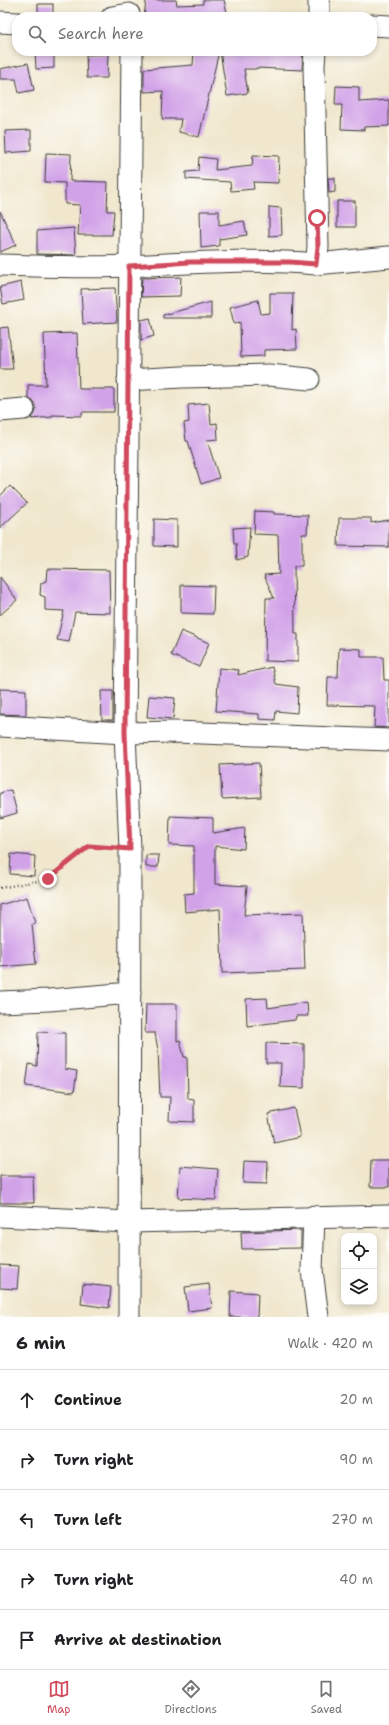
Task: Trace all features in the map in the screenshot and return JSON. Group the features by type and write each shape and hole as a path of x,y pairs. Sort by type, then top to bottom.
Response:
{"street":[{"path":"318,12 319,0"},
{"path":"0,22 12,23"},
{"path":"377,25 389,26"},
{"path":"130,1317 130,849 125,733 132,56"},
{"path":"315,56 318,247 316,264"},
{"path":"0,265 129,266 190,262 290,262 316,264 389,257"},
{"path":"128,380 182,376 269,375 310,379"},
{"path":"0,411 24,410"},
{"path":"0,726 125,733 175,732 389,740"},
{"path":"0,1002 49,1000 130,993"},
{"path":"0,1216 129,1222 314,1216 389,1216"},
{"path":"314,1216 312,1270 318,1317"}],"path":[{"path":"0,888 48,879 89,846 130,849"}],"building":[{"path":"146,0 176,0 177,5 203,4 203,0 224,0 227,12 145,12"},
{"path":"38,4 53,4 53,12 38,12"},
{"path":"35,56 54,56 54,68 36,69"},
{"path":"86,56 108,56 107,78 87,78"},
{"path":"194,56 218,56 199,137 179,132 181,119 162,119 163,91 144,92 144,69 193,65"},
{"path":"221,56 303,56 302,70 256,68 244,69 248,93 227,96"},
{"path":"28,63 34,90 19,93 16,79 0,79 0,69"},
{"path":"336,86 359,87 359,102 389,100 389,126 364,127 364,130 341,129 342,105 335,105"},
{"path":"31,130 31,151 6,153 5,131"},
{"path":"46,153 71,154 70,181 108,182 107,211 114,211 112,235 78,235 80,205 65,204 65,183 45,182"},
{"path":"253,155 279,156 278,183 253,182 254,189 231,191 230,182 186,179 186,172 198,171 199,157 216,159 215,170 252,166"},
{"path":"328,178 335,178 335,192 329,193"},
{"path":"337,201 355,201 355,227 337,227"},
{"path":"269,207 281,208 282,235 269,236"},
{"path":"0,211 16,245 0,252"},
{"path":"200,211 219,211 219,225 244,221 247,235 219,239 219,246 201,248"},
{"path":"74,228 76,255 37,254 37,231"},
{"path":"181,277 180,296 141,297 142,278"},
{"path":"21,282 24,300 3,304 0,287"},
{"path":"115,288 117,322 83,324 81,289"},
{"path":"270,293 293,293 292,330 296,329 297,349 264,350 264,356 241,357 240,322 234,324 230,307 258,300 261,314 270,313"},
{"path":"211,302 211,318 163,318 163,315"},
{"path":"150,318 154,336 141,340 141,320"},
{"path":"8,327 13,369 0,369 0,328"},
{"path":"77,333 79,389 114,389 114,412 82,412 82,416 52,415 52,417 31,419 35,414 36,408 34,402 28,398 28,385 46,385 44,334"},
{"path":"209,403 211,424 217,423 218,439 207,440 219,478 201,484 188,441 186,441 184,423 189,422 188,405"},
{"path":"10,486 27,503 0,528 0,496"},
{"path":"255,511 274,512 274,514 308,515 307,534 302,534 302,566 294,566 295,634 298,634 298,662 265,661 266,598 274,598 264,575 279,574 278,535 254,534"},
{"path":"339,518 371,518 371,523 389,520 389,547 338,546"},
{"path":"154,519 177,520 177,547 154,546"},
{"path":"250,527 248,557 237,560 233,528"},
{"path":"47,569 109,570 110,613 75,612 69,642 57,640 64,611 45,610 45,597 40,595 41,583 46,581"},
{"path":"0,577 17,600 0,615"},
{"path":"181,585 214,586 213,614 181,613"},
{"path":"181,631 209,643 199,667 171,655"},
{"path":"339,648 361,649 361,657 383,657 384,680 389,680 389,728 374,727 375,706 327,705 328,677 338,677"},
{"path":"272,667 276,684 298,687 297,713 276,711 275,720 259,719 259,714 216,711 219,668 239,670 238,675"},
{"path":"0,689 26,690 26,715 0,714"},
{"path":"101,691 113,691 113,720 102,720"},
{"path":"149,696 175,698 173,719 147,717"},
{"path":"259,763 261,797 222,799 220,765"},
{"path":"11,790 17,813 0,818 0,793"},
{"path":"170,816 213,818 213,833 245,828 244,849 215,846 215,884 247,886 244,915 303,913 305,970 222,973 220,909 185,912 184,894 194,893 194,846 169,845"},
{"path":"11,854 35,856 34,876 10,874"},
{"path":"146,855 159,855 158,867 146,867"},
{"path":"27,897 35,923 32,924 36,964 0,967 0,905"},
{"path":"267,998 268,1008 307,1002 308,1016 296,1016 295,1020 247,1026 246,999"},
{"path":"146,1004 177,1004 177,1041 180,1040 184,1057 187,1057 188,1099 194,1100 194,1122 169,1121 170,1097 160,1097 158,1050 155,1033 145,1033"},
{"path":"38,1032 65,1033 65,1069 77,1071 74,1092 26,1086 29,1064 37,1066"},
{"path":"266,1043 304,1044 304,1088 280,1087 281,1063 266,1063"},
{"path":"294,1108 300,1137 274,1143 268,1114"},
{"path":"371,1160 389,1160 389,1187 370,1187"},
{"path":"244,1161 268,1162 267,1184 243,1183"},
{"path":"180,1166 218,1169 216,1200 178,1198"},
{"path":"0,1176 33,1176 34,1203 0,1203"},
{"path":"301,1230 301,1248 242,1249 241,1232"},
{"path":"0,1265 19,1266 17,1289 0,1288"},
{"path":"83,1284 111,1287 109,1308 81,1304"},
{"path":"209,1284 212,1308 188,1311 185,1287"},
{"path":"231,1291 258,1293 257,1317 230,1317"}],"route":[{"path":"48,879 89,846 130,849 125,733 129,266 190,262 290,262 316,264 318,247 317,218"}]}
